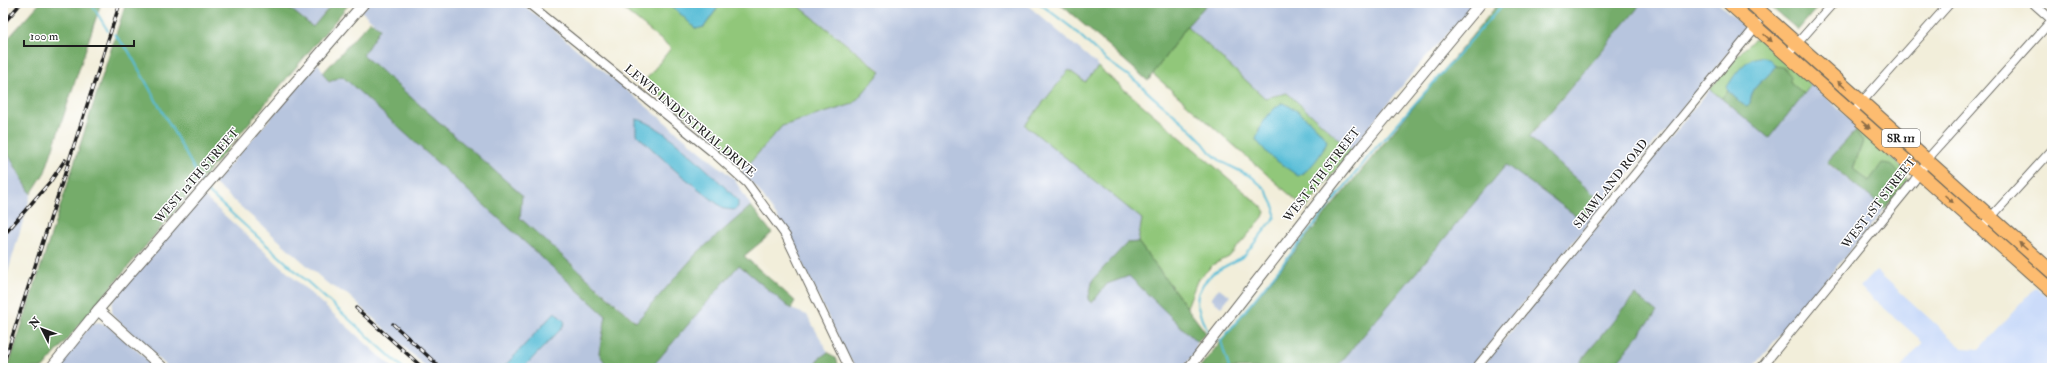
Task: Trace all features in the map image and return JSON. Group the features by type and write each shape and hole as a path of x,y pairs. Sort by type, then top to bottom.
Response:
{"main road":[{"name":"SR 111","path":"1729,3 1982,228 2050,286"},
{"name":"SR 111","path":"1751,3 2052,272"}],"street":[{"name":"WEST 12TH STREET","path":"51,368 98,310 364,3"},
{"name":"LEWIS INDUSTRIAL DRIVE","path":"528,3 715,154 747,183 786,236 849,368"},
{"name":"WEST 5TH STREET","path":"1189,368 1363,145 1481,3"},
{"path":"1787,55 1833,3"},
{"path":"1852,113 1950,3"},
{"path":"2033,3 2052,20"},
{"name":"SHAWLAND ROAD","path":"1476,368 1765,16"},
{"name":"WEST 1ST STREET","path":"1761,368 1920,173 1932,154 2052,20"},
{"path":"1982,228 2052,150"},
{"path":"98,310 163,368"}],"shaded area":[{"path":"283,3 332,3 313,27"},
{"path":"368,3 521,3 734,179 751,206 697,253 637,322 520,218 522,195 363,55 380,28 361,11"},
{"path":"795,3 1025,3 1099,66 1085,83 1069,70 1025,125 1142,219 1138,242 1127,243 1092,303 1106,284 1129,276 1197,342 1196,351 1183,368 857,368 846,354 785,228 756,187 741,173 782,126 853,104 881,71"},
{"path":"1208,3 1476,3 1422,61 1351,150 1287,93 1265,98 1187,26"},
{"path":"1642,3 1718,3 1744,26 1745,32 1470,368 1336,368 1506,164 1582,219 1600,202 1529,138"},
{"path":"318,63 329,82 342,76 606,316 599,353 608,368 427,368 348,295 327,283 214,183"},
{"path":"1812,84 1858,127 1827,163 1885,209 1752,368 1612,368 1656,312 1635,295 1582,359 1579,368 1481,368 1710,89 1769,137"},
{"path":"3,145 31,194 3,289"},
{"path":"202,195 393,368 169,368 115,318 112,312 112,304 118,293"},
{"path":"739,264 791,309 807,315 828,352 817,360 816,368 651,368"},
{"path":"1876,270 1962,348 1979,349 2036,287 2052,301 2052,368 1901,368 1923,342 1860,287"},
{"path":"1219,288 1230,296 1221,307 1211,299"},
{"path":"99,322 109,326 157,368 59,368 57,366 93,323"}],"green space":[{"path":"40,3 101,3 45,172 31,194 3,145 3,44"},
{"path":"126,3 283,3 313,27 333,3 350,3 43,368 8,368"},
{"path":"616,3 669,3 695,27 704,27 721,3 795,3 881,72 853,104 782,126 747,166 644,82 671,48"},
{"path":"1059,3 1208,3 1187,26 1148,81"},
{"path":"1499,3 1642,3 1529,137 1601,201 1582,220 1506,165 1336,368 1199,368"},
{"path":"1766,3 1821,3 1798,30"},
{"path":"370,21 380,28 363,55 522,195 520,218 636,322 697,253 751,206 772,233 744,256 795,301 791,309 739,265 651,368 608,368 599,353 606,316 342,76 329,82 323,73"},
{"path":"1187,26 1265,98 1287,93 1351,150 1306,209 1153,74","holes":["1288,105 1323,135 1325,147 1303,174 1258,130 1277,107"]},
{"path":"1759,39 1811,85 1804,94 1790,82 1783,68 1775,66 1771,61 1749,61 1727,87 1728,91 1721,98 1710,89 1737,56 1753,40"},
{"path":"1775,66 1783,67 1791,76 1790,82 1804,94 1769,138 1721,98 1728,91 1742,104 1750,103 1753,91"},
{"path":"1098,67 1261,206 1265,212 1263,217 1229,257 1214,264 1197,281 1187,307 1138,242 1142,219 1025,125 1069,70 1085,82"},
{"path":"1858,128 1907,172 1906,177 1908,179 1885,209 1903,176 1882,164 1869,181 1853,169 1863,141 1855,131"},
{"path":"1855,131 1863,141 1853,169 1869,181 1882,163 1890,164 1903,176 1885,209 1827,162"},
{"path":"1138,242 1206,333 1197,342 1129,276 1107,284 1092,303 1088,300 1093,279 1127,243"},
{"path":"1635,295 1657,312 1612,368 1579,368 1582,359"},
{"path":"828,352 837,360 839,368 816,368 817,360"}],"water":[{"path":"669,3 721,3 704,27 696,29"},
{"path":"1759,57 1768,59 1775,66 1753,91 1750,103 1747,106 1742,104 1728,91 1727,87 1737,72 1745,64 1754,58"},
{"path":"1282,103 1288,105 1307,119 1327,141 1316,161 1303,174 1298,176 1270,156 1256,140 1265,119 1277,106"},
{"path":"636,119 660,130 674,141 704,167 738,200 738,207 734,210 724,209 676,171 636,134"},
{"path":"555,312 565,322 562,328 523,368 503,368"}],"waterway":[{"path":"91,3 108,31"},
{"path":"1039,3 1072,28 1105,59 1137,82 1184,123 1200,139 1210,152 1222,162 1252,177 1266,190 1275,208 1275,217 1244,256 1213,273 1203,284 1198,294 1197,304 1202,320 1209,333"},
{"path":"1221,341 1374,150 1504,3"},
{"path":"114,34 128,50 201,181"},
{"path":"208,192 403,368"},
{"path":"1218,339 1221,341 1229,368"}],"railway":[{"path":"3,24 21,3"},
{"path":"3,365 120,3"},
{"path":"3,236 50,182 65,160"},
{"path":"356,308 423,368"},
{"path":"393,324 441,368"}]}
